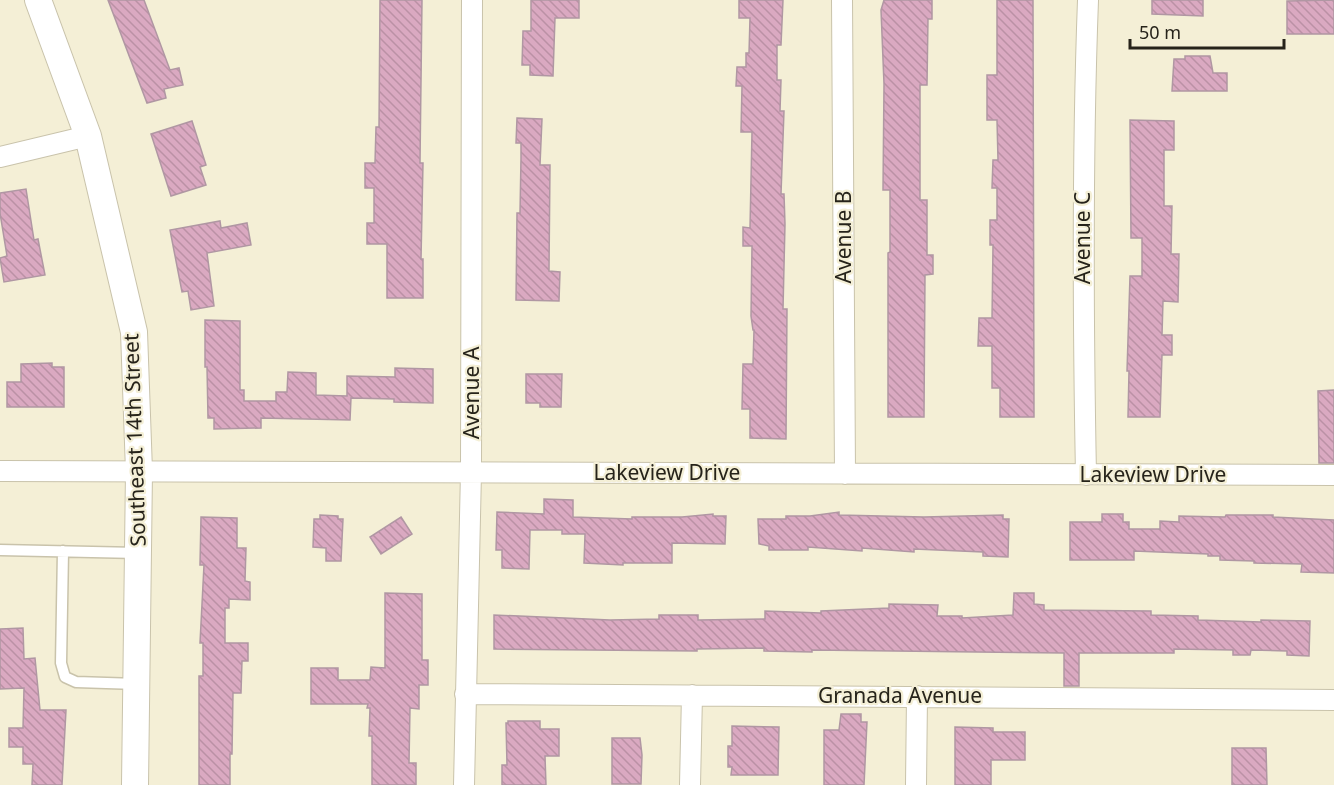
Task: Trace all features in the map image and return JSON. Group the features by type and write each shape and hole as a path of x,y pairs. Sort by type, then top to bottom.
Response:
{"street":[{"name":"Southeast 14th Street","path":"38,0 88,136 134,332 139,471 135,785"},
{"name":"Avenue A","path":"464,785 471,472 472,0"},
{"name":"Avenue B","path":"842,0 845,474"},
{"name":"Avenue C","path":"1086,475 1083,124 1088,0"},
{"path":"0,157 88,136"},
{"name":"Lakeview Drive","path":"0,471 1334,475"},
{"name":"Granada Avenue","path":"465,694 1334,700"},
{"path":"690,785 692,695"},
{"path":"916,696 916,785"}],"lane":[{"path":"0,550 138,553"},
{"path":"63,551 61,663 65,677 76,682 137,684"}],"building":[{"path":"108,0 144,0 170,70 179,68 183,85 164,89 166,98 147,103"},
{"path":"380,0 422,0 420,163 423,163 421,259 423,259 423,298 387,298 387,244 367,244 367,223 374,223 374,188 365,188 365,163 375,163 376,127 379,127"},
{"path":"531,0 579,0 579,18 555,18 553,76 530,75 530,65 522,65 523,31 531,31"},
{"path":"739,0 783,0 781,45 777,45 777,80 781,80 780,111 784,111 781,194 784,194 785,224 783,309 787,309 786,439 750,438 750,409 742,409 743,364 753,364 754,330 751,316 752,246 743,246 743,227 750,228 752,132 741,132 742,86 736,86 737,67 746,67 746,53 749,53 750,18 739,18"},
{"path":"884,0 932,0 932,19 928,19 927,85 920,85 920,200 927,200 927,255 933,255 933,274 925,275 924,417 888,417 890,190 883,190 884,84 881,10"},
{"path":"997,0 1033,0 1034,417 1000,417 1000,388 992,388 992,346 978,346 979,318 992,318 993,245 990,245 990,220 997,220 997,188 992,188 993,160 998,160 997,120 987,120 987,75 997,75"},
{"path":"1152,0 1203,0 1203,16 1152,14"},
{"path":"1334,0 1334,34 1287,34 1287,1"},
{"path":"1185,56 1210,56 1213,73 1227,73 1227,91 1172,91 1174,59 1185,59"},
{"path":"517,118 542,119 540,165 550,165 549,271 560,272 559,301 516,300 517,213 520,213 521,158 521,143 516,143"},
{"path":"1130,120 1174,121 1174,150 1164,150 1164,206 1172,206 1171,254 1179,254 1178,302 1163,301 1162,335 1172,335 1172,355 1162,355 1160,417 1128,417 1130,276 1142,276 1142,238 1131,238"},
{"path":"192,121 206,165 200,167 206,185 171,196 151,134"},
{"path":"26,189 34,240 38,239 45,275 4,282 0,258 7,256 0,213 0,193"},
{"path":"220,221 221,228 247,223 251,245 207,253 214,306 191,310 188,291 182,292 170,230"},
{"path":"205,320 240,321 240,390 244,390 244,401 276,401 276,392 287,392 288,372 316,373 316,395 347,396 347,376 395,377 395,368 433,369 433,403 351,398 350,420 261,418 261,428 214,429 214,418 208,418"},
{"path":"52,363 52,367 64,367 64,407 7,407 7,382 21,382 21,364"},
{"path":"526,374 562,374 561,407 540,407 540,403 526,403"},
{"path":"1334,390 1334,463 1319,463 1318,391"},
{"path":"544,499 573,500 573,517 632,519 632,517 682,517 713,514 713,516 726,516 725,544 672,543 672,563 623,563 623,565 584,563 585,534 562,534 562,530 530,530 529,569 502,568 502,550 496,550 497,512 544,514"},
{"path":"839,512 839,515 924,517 1003,515 1003,519 1009,519 1008,557 983,556 983,552 914,549 914,552 808,547 808,550 769,550 769,546 759,544 758,519 786,519 786,516 810,516"},
{"path":"1102,514 1123,514 1123,522 1129,522 1129,529 1160,529 1160,521 1179,522 1179,516 1273,515 1273,517 1334,520 1334,573 1301,572 1302,564 1220,560 1220,556 1208,556 1208,554 1134,551 1134,560 1070,560 1070,522 1102,522"},
{"path":"320,515 338,516 338,519 343,519 341,561 326,561 326,548 313,547 314,519 320,519"},
{"path":"201,517 237,518 237,548 246,548 245,581 250,582 250,600 229,599 229,608 225,608 225,643 248,643 248,661 242,661 241,693 233,693 230,785 199,785 199,676 203,676 203,643 200,643 204,565 200,565"},
{"path":"401,517 412,534 381,554 370,537"},
{"path":"385,593 422,594 422,660 428,660 428,685 419,685 419,709 410,708 409,763 416,763 416,785 372,785 372,736 369,736 370,708 367,708 368,704 311,704 311,668 338,668 338,680 370,680 371,667 385,668"},
{"path":"1014,593 1034,593 1034,604 1044,605 1044,610 1151,611 1151,615 1198,616 1198,620 1310,621 1309,656 1287,655 1287,651 1251,650 1250,655 1233,655 1233,650 1174,649 1174,653 1079,653 1079,686 1064,686 1064,653 812,650 812,652 764,651 764,648 697,649 697,651 494,649 494,615 610,620 659,619 659,615 698,615 698,620 765,619 765,611 821,613 821,611 889,608 889,604 938,605 937,616 962,616 962,618 1013,615"},
{"path":"23,628 24,659 35,658 40,710 66,710 62,785 32,785 33,764 23,764 23,747 9,747 9,728 23,728 24,688 0,689 0,629"},
{"path":"841,714 861,714 861,722 867,722 864,785 824,785 824,730 839,730"},
{"path":"508,721 540,721 540,729 559,729 559,756 545,756 546,785 502,785 502,765 507,765 506,723"},
{"path":"732,726 779,727 778,775 731,775 732,767 728,767 728,746 732,746"},
{"path":"955,727 993,728 993,732 1025,732 1025,760 991,760 991,785 955,785"},
{"path":"612,738 640,738 641,784 612,784"},
{"path":"1232,748 1266,748 1267,785 1232,785"}]}
